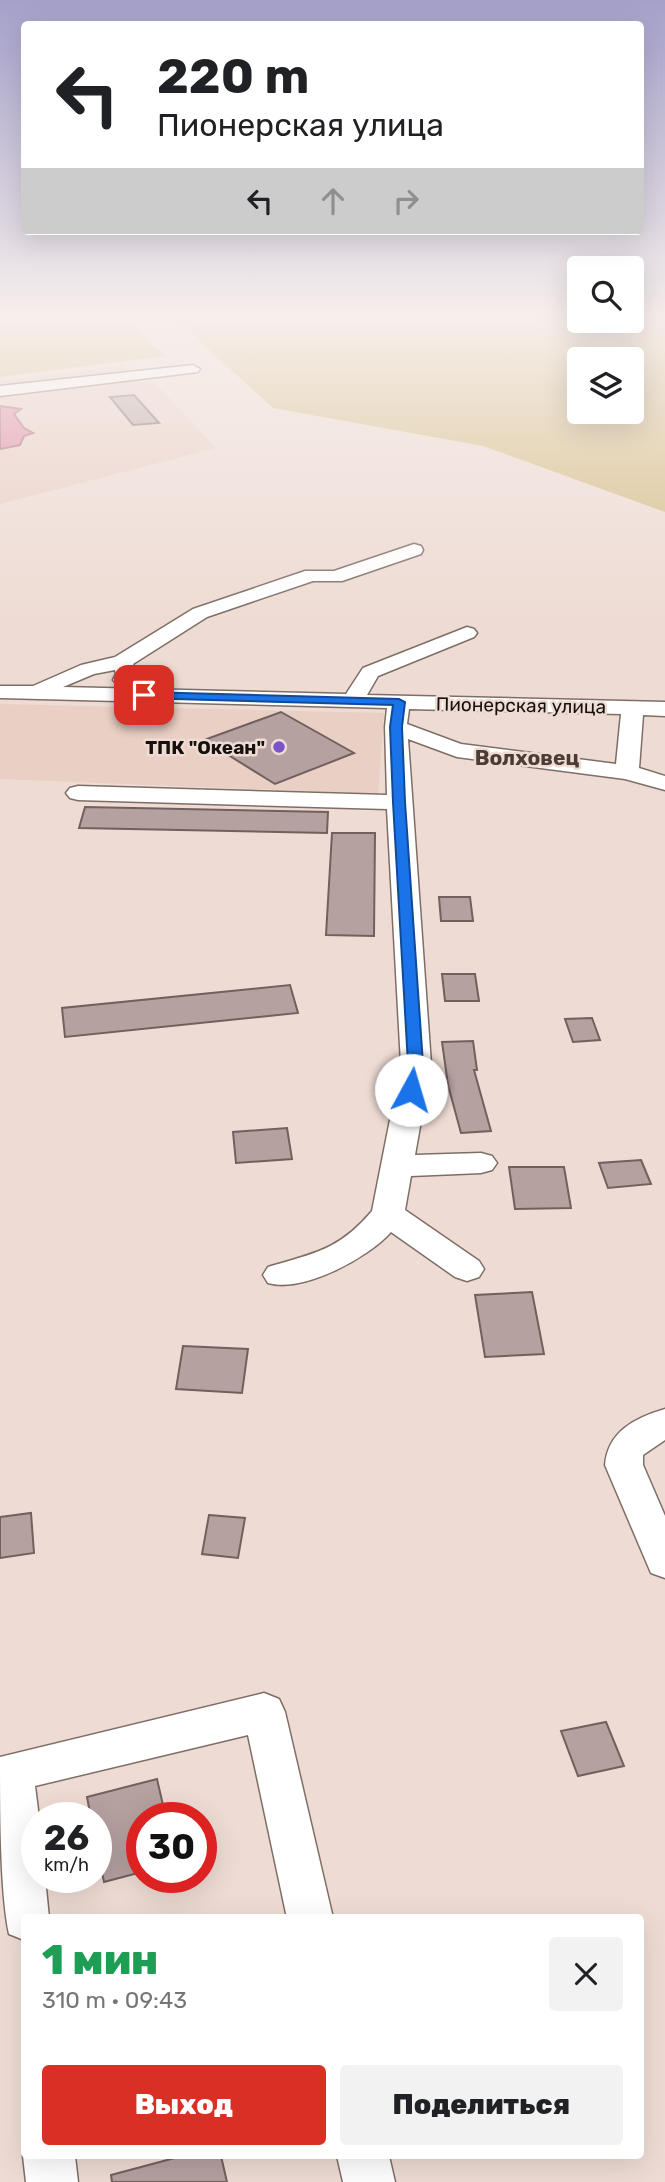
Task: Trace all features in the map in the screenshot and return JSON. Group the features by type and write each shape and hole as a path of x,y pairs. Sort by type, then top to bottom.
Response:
{"street":[{"path":"335,578 414,550"},
{"path":"290,565 312,575 335,578 361,589"},
{"path":"33,692 89,669 122,662 200,613 312,575"},
{"path":"353,701 370,672 467,633"},
{"path":"117,695 127,674 122,662"},
{"name":"Пионерская улица","path":"0,692 353,701 397,715 665,709"},
{"path":"627,772 633,708"},
{"path":"397,715 457,750 627,772 665,783"},
{"path":"280,1275 334,1260 369,1236 388,1214 415,1064 399,802 397,715"},
{"path":"78,793 399,802"},
{"path":"398,1166 481,1163"},
{"path":"388,1214 467,1269"},
{"path":"665,1423 638,1438 625,1449 624,1465 665,1562"},
{"path":"26,1914 12,1772 264,1712 309,1914"},
{"path":"49,2159 52,2182"},
{"path":"364,2159 369,2182"}],"shaded area":[{"path":"0,416 186,416 216,448 0,504"},
{"path":"0,416 15,416 24,428 33,433 24,436 20,445 0,449"},
{"path":"316,416 567,416 567,424 644,424 644,416 665,416 665,512 483,446"},
{"path":"0,704 384,713 378,794 0,779"}],"building":[{"path":"125,416 153,416 159,423 133,425"},
{"name":"ТПК \"Океан\"","path":"281,712 354,753 275,784 204,740"},
{"path":"85,807 328,812 327,833 79,828"},
{"path":"332,833 375,833 374,936 326,935"},
{"path":"439,897 470,897 473,921 441,921"},
{"path":"442,974 475,974 479,1001 445,1001"},
{"path":"290,985 298,1013 65,1037 62,1008"},
{"path":"592,1018 600,1040 573,1042 565,1019"},
{"path":"473,1041 477,1070 474,1070 491,1131 461,1133 448,1085 442,1042"},
{"path":"287,1128 292,1159 236,1163 233,1132"},
{"path":"641,1160 651,1184 608,1188 599,1163"},
{"path":"509,1167 564,1167 571,1208 515,1209"},
{"path":"532,1292 544,1354 485,1357 475,1295"},
{"path":"183,1346 248,1349 242,1393 176,1389"},
{"path":"31,1513 34,1553 0,1558 0,1517"},
{"path":"209,1515 245,1518 238,1558 202,1554"},
{"path":"606,1722 624,1766 578,1776 561,1731"},
{"path":"157,1779 162,1802 126,1802 126,1876 112,1880 112,1802 88,1802 87,1797"},
{"path":"171,2159 222,2159 227,2182 112,2182 111,2175"}],"place":[{"name":"ТПК \"Океан\"","path":"279,747"}],"district":[{"name":"Волховец","path":"527,758"}],"route":[{"path":"144,695 399,702 396,727 399,802 415,1064 411,1090"}]}
